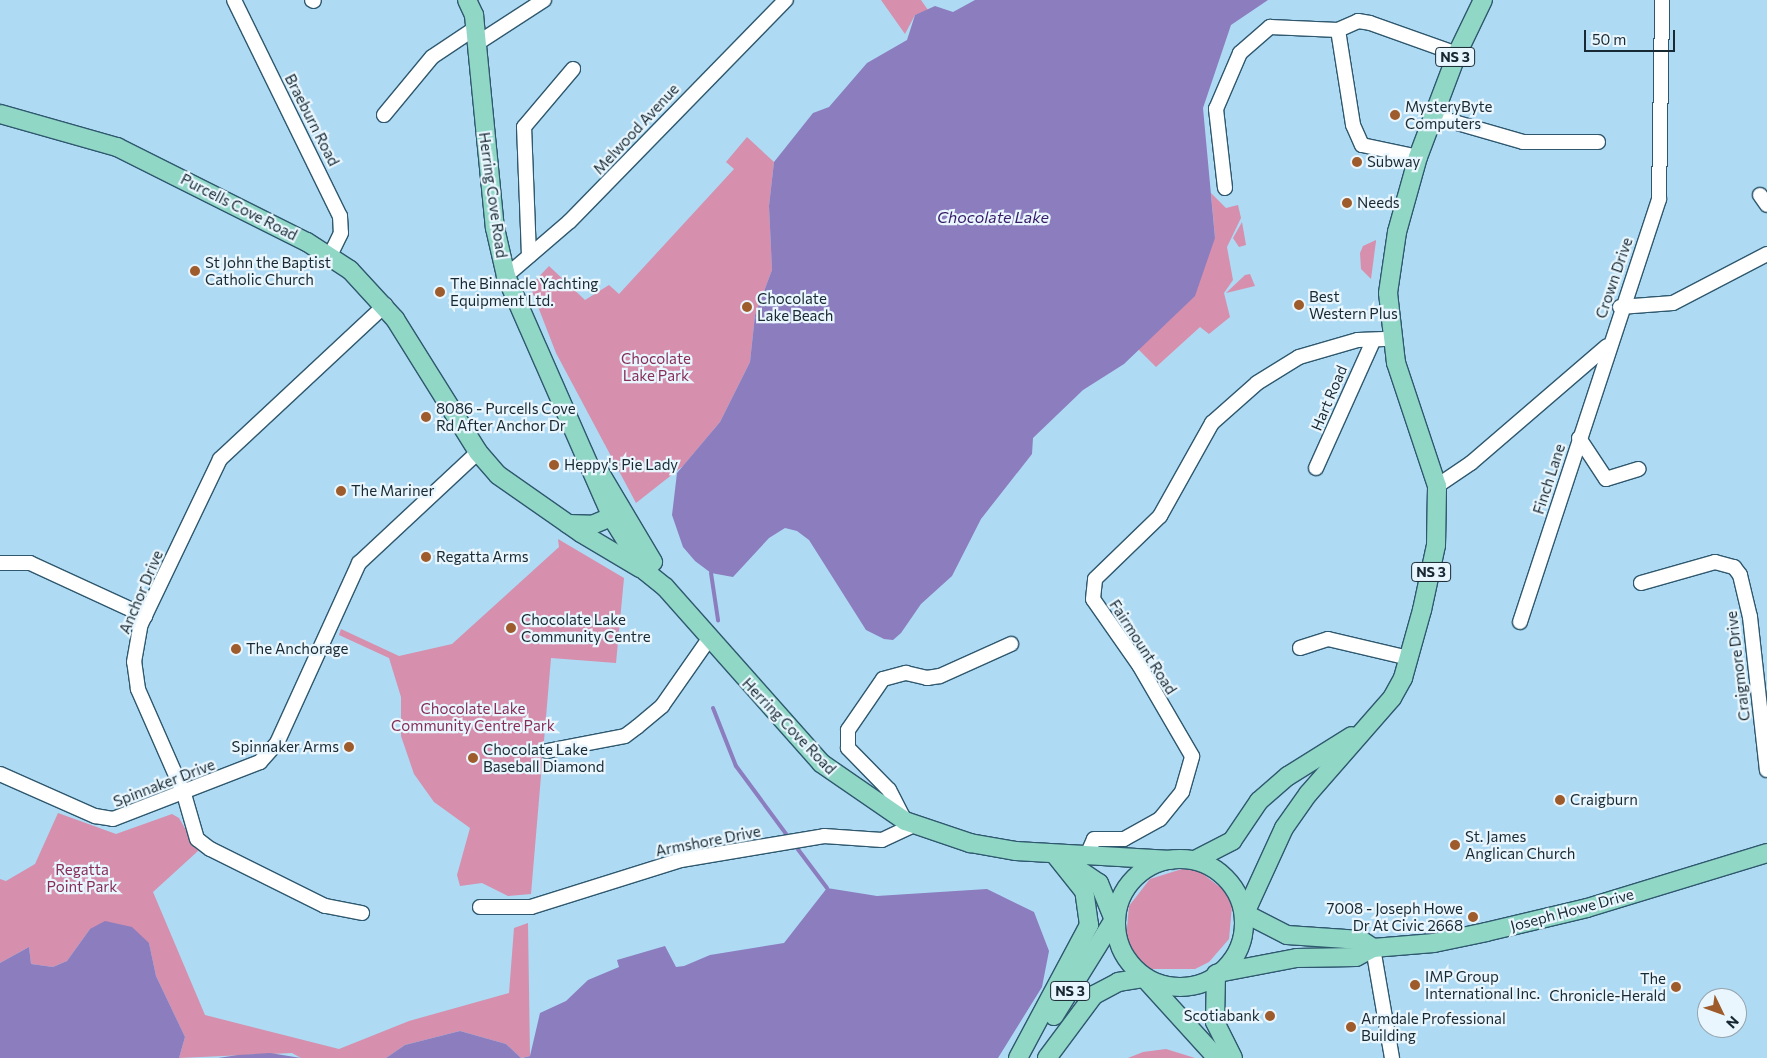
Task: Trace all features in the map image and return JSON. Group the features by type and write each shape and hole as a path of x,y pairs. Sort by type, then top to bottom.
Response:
{"main road":[{"name":"NS 3","path":"1246,912 1284,828 1308,794 1372,724 1392,698 1409,658 1436,545 1437,486 1391,339 1390,276 1418,158 1457,54 1483,0"},
{"name":"Herring Cove Road","path":"469,2 475,37 495,228 506,276 590,463 606,478 618,515 645,571 665,587"},
{"name":"Purcells Cove Road","path":"1,113 117,147 330,256 366,283 385,305 478,452 513,488 645,571"},
{"name":"Herring Cove Road","path":"618,515 665,587 709,639 821,763 909,823 970,843 1056,856 1087,855 1172,860"},
{"path":"568,524 592,525 618,515"},
{"name":"NS 3","path":"1195,860 1232,841 1260,801 1288,776 1372,724"},
{"name":"Joseph Howe Drive","path":"1217,974 1297,958 1356,957 1373,948 1434,943 1538,920 1767,853"},
{"name":"Herring Cove Road","path":"1056,856 1092,876 1113,921"},
{"path":"1018,1058 1089,925 1084,890 1056,856"},
{"path":"1145,979 1183,984 1217,974 1242,944 1246,912 1225,877 1195,860 1172,860 1152,866 1135,880 1113,921 1122,953 1145,979 1217,1058"},
{"name":"Joseph Howe Drive","path":"1246,912 1287,935 1361,940 1373,948"},
{"name":"NS 3","path":"1028,1058 1113,921"},
{"path":"1217,974 1215,1022 1233,1058"},
{"name":"NS 3","path":"1047,1058 1094,995 1118,982 1145,979"}],"street":[{"name":"Braeburn Road","path":"234,0 340,216 341,233 330,256"},
{"path":"384,115 432,57 475,37 544,0"},
{"name":"Melwood Avenue","path":"506,276 570,221 786,0"},
{"name":"Crown Drive","path":"1608,346 1659,199 1662,0"},
{"path":"1225,188 1216,109 1240,53 1270,27 1338,30 1358,21 1370,23 1457,54"},
{"path":"1338,30 1353,125 1362,145 1418,158"},
{"path":"529,256 524,127 573,69"},
{"path":"1433,116 1523,142 1598,142"},
{"path":"1620,307 1673,302 1767,254"},
{"name":"Anchor Drive","path":"362,913 325,906 207,848 194,833 184,794 136,684 136,646 145,616 220,458 385,305"},
{"name":"Fairmount Road","path":"1087,855 1094,839 1124,839 1160,819 1182,792 1192,756 1139,665 1093,599 1095,579 1160,516 1212,423 1257,383 1299,356 1391,339"},
{"name":"Hart Road","path":"1316,468 1373,341"},
{"path":"1437,486 1471,463 1608,346"},
{"name":"Finch Lane","path":"1520,622 1608,346"},
{"path":"1579,438 1606,478 1639,469"},
{"name":"Spinnaker Drive","path":"0,774 105,819 126,818 269,755 359,563 478,452"},
{"name":"Craigmore Drive","path":"1641,583 1715,562 1734,567 1740,575 1750,617 1767,770"},
{"path":"0,563 30,563 145,616"},
{"path":"546,751 625,736 637,728 662,706 709,639"},
{"path":"1300,648 1328,640 1409,658"},
{"path":"909,823 888,790 848,748 848,730 883,679 906,673 926,678 940,676 1011,644"},
{"name":"Armshore Drive","path":"480,907 531,907 681,860 824,836 882,840 909,823"},
{"path":"1373,948 1392,1058"}],"green space":[{"path":"881,0 921,0 928,10 915,15 905,34"},
{"name":"Chocolate Lake Park","path":"747,137 774,162 769,206 772,270 755,315 750,362 720,422 683,466 636,503 556,353 530,286 549,266 585,300 609,285 619,294 734,169 726,162"},
{"path":"1211,193 1226,208 1238,205 1241,218 1227,247 1233,280 1224,293 1230,317 1209,334 1200,327 1156,367 1138,349 1215,238"},
{"path":"1242,222 1246,245 1239,247 1233,238"},
{"path":"1376,240 1371,279 1361,269 1360,253 1363,246"},
{"path":"1250,274 1255,286 1226,293 1245,275"},
{"name":"Chocolate Lake Community Centre Park","path":"558,539 624,578 616,663 551,658 531,894 508,896 482,883 460,886 457,875 470,828 434,802 414,774 401,736 401,697 389,658 339,635 341,629 399,656 452,644 559,547"},
{"name":"Regatta Point Park","path":"58,813 116,834 172,814 179,818 198,851 153,892 205,1015 339,1049 409,1021 509,993 514,928 528,923 530,1056 521,1058 506,1044 460,1031 405,1045 386,1058 301,1058 292,1053 179,1058 185,1037 156,976 149,943 90,929 67,961 53,967 31,964 29,947 0,963 0,879 6,881 35,864"},
{"path":"1182,869 1199,871 1225,891 1232,906 1229,939 1209,962 1195,969 1143,969 1126,939 1129,906 1150,879"},
{"path":"1166,1049 1195,1058 1128,1058 1143,1052"}],"water":[{"name":"Chocolate Lake","path":"975,0 1268,0 1231,25 1203,108 1215,238 1195,296 1124,364 1083,390 1033,438 1032,454 981,519 952,576 921,604 901,633 893,640 884,639 866,630 809,540 797,531 785,528 769,538 733,577 711,573 695,561 683,547 672,515 677,473 720,422 750,362 755,315 772,270 769,206 774,162 813,113 829,107 867,63 907,40 915,15 935,6 953,12"},
{"path":"827,888 877,896 987,889 1034,912 1049,951 1042,987 998,1058 522,1058 530,1056 540,1013 566,1001 588,980 619,967 617,960 665,946 676,967 684,966 710,955 784,943"},
{"path":"105,921 132,927 149,943 156,976 185,1037 179,1058 0,1058 0,963 29,947 31,964 53,967 67,961 90,929"},
{"path":"460,1031 506,1044 521,1058 386,1058 405,1045"},
{"path":"270,1053 301,1058 218,1058 238,1055"}],"waterway":[{"path":"711,573 718,620"},
{"path":"713,708 736,766 789,838"},
{"path":"794,844 827,888"}],"place":[{"name":"MysteryByte Computers","path":"1395,115"},
{"name":"Subway","path":"1357,162"},
{"name":"Needs","path":"1347,203"},
{"name":"St John the Baptist Catholic Church","path":"195,271"},
{"name":"The Binnacle Yachting Equipment Ltd.","path":"440,292"},
{"name":"Best Western Plus","path":"1299,305"},
{"name":"Chocolate Lake Beach","path":"747,307"},
{"name":"8086 - Purcells Cove Rd After Anchor Dr","path":"426,417"},
{"name":"Heppy's Pie Lady","path":"554,465"},
{"name":"The Mariner","path":"341,491"},
{"name":"Regatta Arms","path":"426,557"},
{"name":"Chocolate Lake Community Centre","path":"511,628"},
{"name":"The Anchorage","path":"236,649"},
{"name":"Spinnaker Arms","path":"349,747"},
{"name":"Chocolate Lake Baseball Diamond","path":"473,758"},
{"name":"Craigburn","path":"1560,800"},
{"name":"St. James Anglican Church","path":"1455,845"},
{"name":"7008 - Joseph Howe Dr At Civic 2668","path":"1473,917"},
{"name":"IMP Group International Inc.","path":"1415,985"},
{"name":"The Chronicle-Herald","path":"1676,987"},
{"name":"Scotiabank","path":"1270,1016"},
{"name":"Armdale Professional Building","path":"1351,1027"}]}
